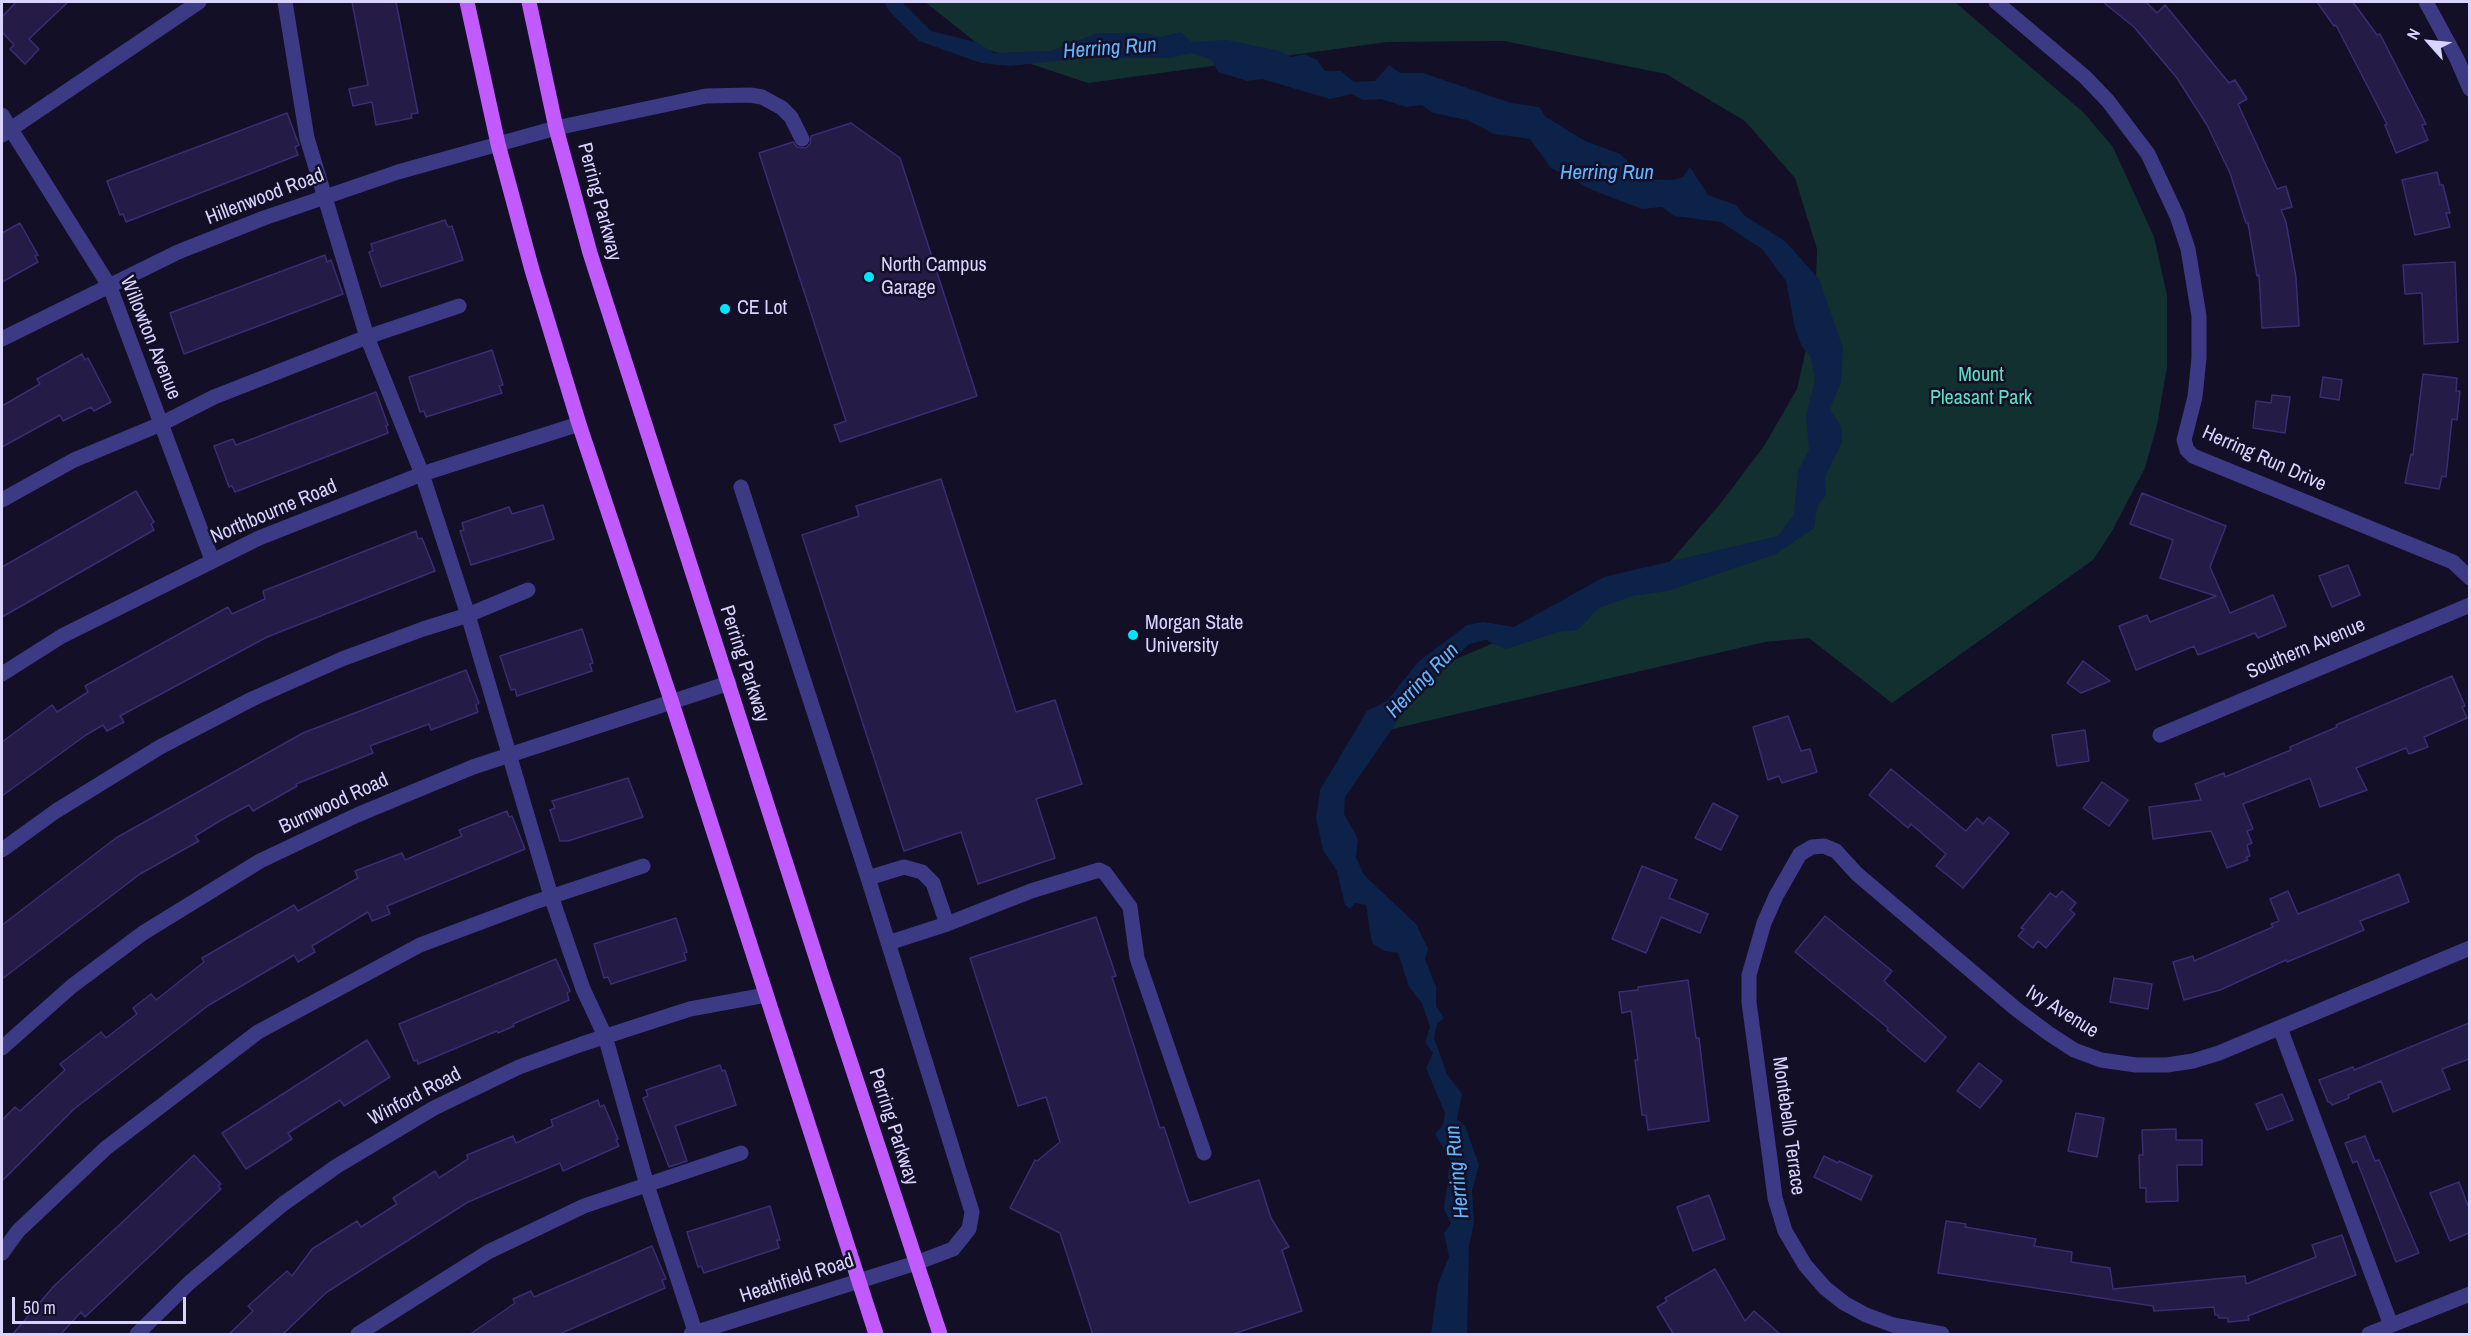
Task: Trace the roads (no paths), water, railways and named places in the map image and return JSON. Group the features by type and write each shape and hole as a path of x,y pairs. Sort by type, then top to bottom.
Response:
{"main road":[{"path":"467,2 498,144 532,270 579,424 672,703 876,1335"},
{"name":"Perring Parkway","path":"529,2 556,128 590,253 940,1335"}],"street":[{"path":"7,132 199,2"},
{"path":"285,2 307,138 367,337 422,474 468,615 551,896 583,989 605,1036 647,1185 694,1334"},
{"name":"Herring Run Drive","path":"1996,2 2085,77 2108,101 2148,154 2172,205 2188,249 2199,316 2199,358 2194,397 2184,440 2187,450 2193,456 2453,562 2469,578"},
{"path":"2426,2 2457,59 2469,89"},
{"name":"Hillenwood Road","path":"2,339 178,252 325,196 398,172 556,128 721,94 762,97 782,108 797,126 802,139"},
{"name":"Willowton Avenue","path":"2,115 7,132 110,287 212,560"},
{"path":"2,500 84,456 161,424 214,397 367,337 459,306"},
{"name":"Northbourne Road","path":"2,674 62,636 259,538 422,474 579,424"},
{"name":"Heathfield Road","path":"694,1334 953,1249 969,1229 972,1212 868,878 741,488"},
{"path":"2,850 56,811 159,747 252,699 342,659 423,628 468,615 528,590"},
{"name":"Southern Avenue","path":"2160,735 2469,605"},
{"name":"Burnwood Road","path":"2,1048 72,986 143,933 260,861 357,815 473,767 729,683"},
{"name":"Ivy Avenue","path":"1812,847 1824,846 1836,851 1857,874 2016,1009 2048,1033 2083,1053 2101,1060 2136,1065 2193,1062 2469,948"},
{"name":"Montebello Terrace","path":"1812,847 1800,854 1776,896 1755,949 1749,975 1749,1002 1775,1198 1785,1231 1805,1265 1824,1288 1844,1303 1866,1315 1914,1330 1942,1335"},
{"path":"2,1253 18,1231 106,1148 258,1032 420,945 551,896 643,866"},
{"path":"868,878 904,867 922,872 933,883 946,924"},
{"path":"888,943 946,924 1031,891 1099,870 1106,873 1130,908 1137,958 1204,1153"},
{"name":"Winford Road","path":"137,1335 189,1283 283,1204 337,1166 434,1108 519,1067 605,1036 690,1009 766,995"},
{"path":"2280,1028 2380,1331 2469,1294"},
{"path":"358,1335 488,1252 584,1206 741,1153"}],"water":[{"name":"Herring Run","path":"884,2 902,2 931,31 976,42 994,53 1051,51 1098,33 1147,33 1160,37 1181,32 1192,42 1227,40 1280,51 1291,57 1305,54 1317,60 1325,71 1341,71 1354,82 1375,81 1389,65 1400,73 1423,73 1511,103 1539,107 1546,117 1585,141 1620,154 1645,179 1672,180 1683,177 1690,167 1708,195 1736,205 1745,216 1785,241 1819,279 1843,348 1841,382 1830,409 1841,427 1842,442 1825,477 1826,495 1817,507 1814,528 1776,554 1668,591 1632,596 1599,608 1578,630 1558,632 1506,649 1486,640 1469,644 1406,709 1345,797 1344,814 1358,839 1356,857 1364,875 1416,924 1428,949 1425,959 1436,987 1436,1006 1444,1018 1437,1024 1434,1038 1447,1074 1462,1094 1457,1119 1465,1126 1479,1165 1472,1191 1474,1223 1469,1246 1467,1334 1431,1334 1438,1284 1449,1257 1444,1233 1451,1223 1444,1209 1450,1160 1435,1134 1443,1125 1445,1113 1426,1068 1433,1053 1425,1042 1430,1027 1422,1003 1409,987 1398,953 1384,951 1372,943 1366,905 1355,903 1350,909 1345,905 1337,871 1323,850 1316,818 1320,790 1367,711 1387,701 1418,662 1467,625 1483,622 1514,627 1604,577 1778,536 1794,514 1798,471 1809,450 1806,415 1815,380 1811,357 1802,347 1795,328 1786,281 1762,249 1721,222 1674,216 1662,207 1642,209 1592,190 1551,168 1530,139 1494,134 1467,120 1433,113 1422,105 1406,107 1381,99 1363,100 1351,94 1330,99 1262,79 1247,81 1218,72 1212,60 1191,53 1171,58 1084,58 1010,66 981,63 919,41 889,11"}],"place":[{"name":"North Campus Garage","path":"869,277"},
{"name":"CE Lot","path":"725,309"},
{"name":"Morgan State University","path":"1133,635"}],"park label":[{"name":"Mount Pleasant Park","path":"1981,388"}]}
